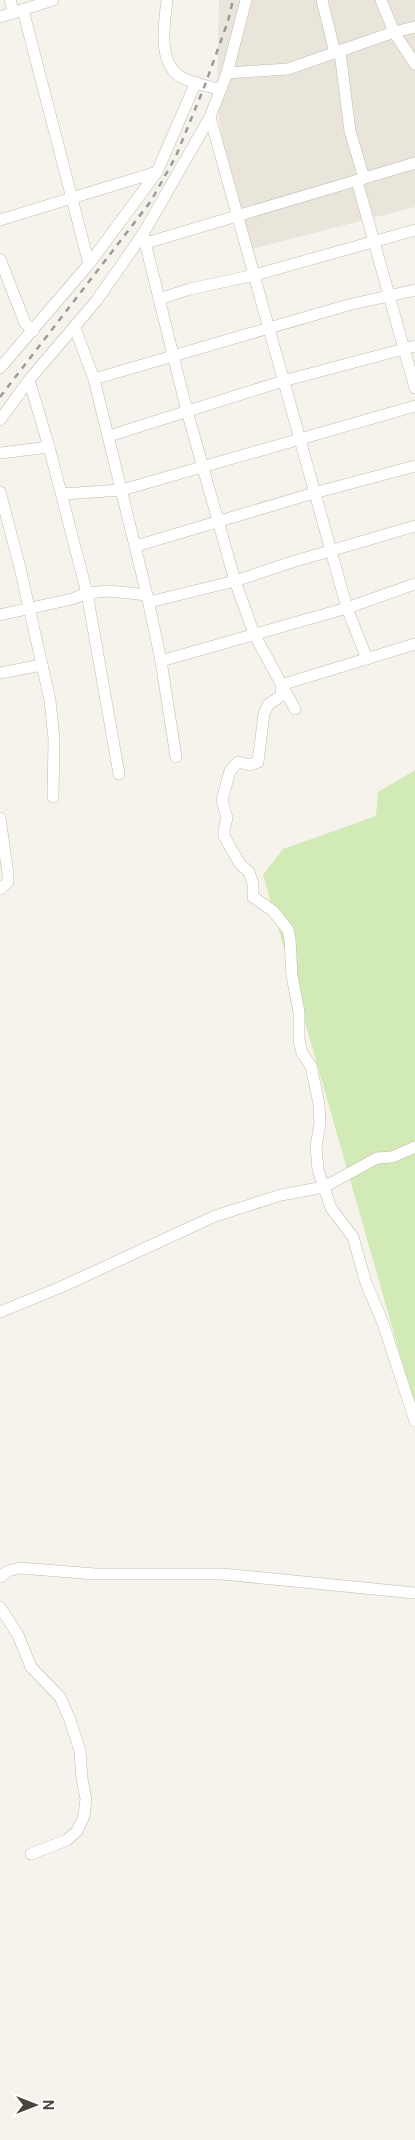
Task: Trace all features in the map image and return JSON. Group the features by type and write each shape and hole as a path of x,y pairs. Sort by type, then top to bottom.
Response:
{"street":[{"path":"10,0 19,11 89,264"},
{"path":"0,17 53,0"},
{"path":"167,0 166,52 170,69 183,78 220,90"},
{"path":"0,420 29,380 75,328 145,239 210,117 227,73 246,0"},
{"path":"322,0 337,53 350,131 374,242 415,388"},
{"path":"381,0 394,32 415,64"},
{"path":"227,73 288,69 394,32 415,27"},
{"path":"0,368 89,264 157,172 196,82"},
{"path":"210,117 347,608 367,659"},
{"path":"145,239 239,216 415,163"},
{"path":"0,220 157,172"},
{"path":"159,298 190,289 255,275 415,230"},
{"path":"145,239 187,410 235,581 254,634 295,709"},
{"path":"0,259 25,323 33,331"},
{"path":"94,379 348,305 415,290"},
{"path":"75,328 94,379 136,546 161,661 176,757"},
{"path":"109,436 283,381 415,346"},
{"path":"29,380 50,447 87,593 119,774"},
{"path":"62,494 122,490 415,406"},
{"path":"0,453 50,447"},
{"path":"136,546 314,493 415,466"},
{"path":"0,492 50,700 54,739 53,796"},
{"path":"0,615 72,600 87,593 110,591 148,598 235,581 415,526"},
{"path":"161,661 347,608 415,584"},
{"path":"281,685 415,644"},
{"path":"0,673 42,665"},
{"path":"281,685 282,695 268,705 264,714 258,762 248,765 238,762 230,771 222,800 227,818 224,836 240,864 248,872 253,884 253,897 273,911 288,930 292,976 299,1012 299,1040 302,1053 311,1066 319,1104 320,1124 316,1146 318,1170 331,1208 353,1237 366,1283 383,1323 415,1421"},
{"path":"0,818 8,874 8,882 0,889"},
{"path":"0,1312 59,1288 215,1216 281,1195 324,1187 371,1161 392,1157 415,1147"},
{"path":"0,1577 8,1571 20,1568 95,1574 222,1574 415,1593"},
{"path":"0,1607 18,1635 31,1667 60,1697 80,1751 86,1799 84,1816 77,1831 67,1840 31,1854"}],"shaded area":[{"path":"219,0 415,0 415,207 252,249 224,160 217,100"}],"green space":[{"path":"415,770 415,1407 263,875 283,849 376,816 378,792"}],"railway":[{"path":"0,397 151,201 176,156 205,85 228,21 233,0"}]}
